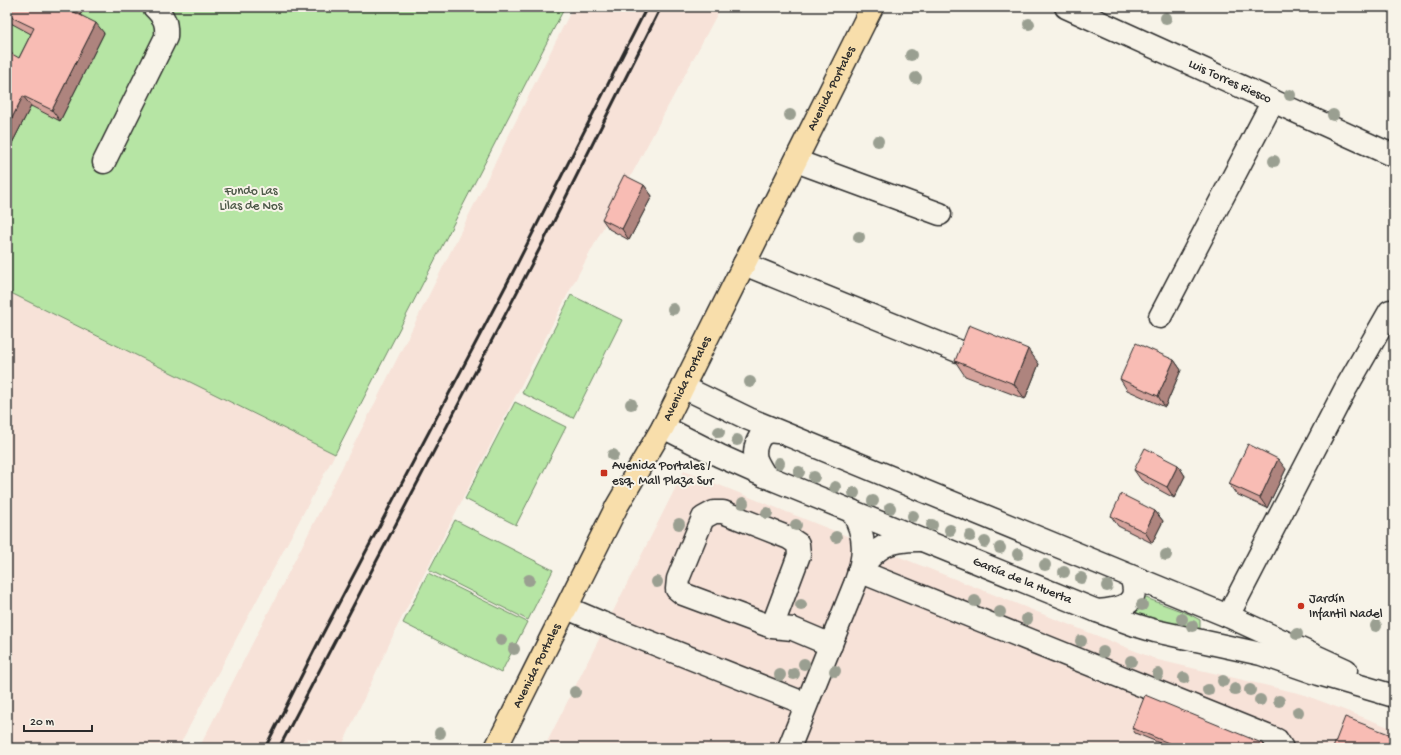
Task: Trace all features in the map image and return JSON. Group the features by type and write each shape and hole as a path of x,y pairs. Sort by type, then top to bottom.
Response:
{"main road":[{"name":"Avenida Portales","path":"496,748 617,506 663,427 872,7"}],"street":[{"path":"104,162 166,37 166,24 161,14 154,7"},
{"name":"Luis Torres Riesco","path":"1066,7 1394,156"},
{"path":"1160,317 1273,101"},
{"path":"796,161 940,214"},
{"path":"744,264 958,351"},
{"path":"1228,616 1346,388 1390,311"},
{"path":"683,387 738,415 778,432 1228,616 1394,692"},
{"name":"García de la Huerta","path":"663,427 720,456 765,476 1097,611 1155,631 1261,654 1320,674 1394,696"},
{"path":"765,476 756,459 756,446 760,438 765,433 778,432"},
{"path":"789,748 863,560 863,545 857,520 852,511"},
{"path":"772,627 798,555 798,544 788,538 723,512 714,512 703,518 678,579 677,589 683,594 772,627 793,629 831,644"},
{"path":"859,571 869,558 886,545 899,540 920,540"},
{"path":"859,571 1277,740 1282,748"},
{"path":"1097,611 1119,609 1127,603 1134,592 1131,577"},
{"path":"567,608 806,704"}],"shaded area":[{"path":"573,7 721,7 570,290 398,625 341,748 332,748 308,738 303,748 199,748 378,397"},
{"path":"7,291 335,454 178,748 7,748"},
{"path":"684,471 1158,660 1302,694 1394,729 1394,748 544,748"}],"green space":[{"name":"Fundo Las Lilas de Nos","path":"7,7 565,7 335,454 7,291"},
{"path":"571,295 622,320 573,418 522,393"},
{"path":"515,402 566,427 516,525 465,499"},
{"path":"455,520 553,570 528,620 429,570"},
{"path":"428,573 527,622 501,673 403,623"},
{"path":"1138,595 1189,614 1200,620 1200,629 1196,631 1170,625 1135,613 1130,610"}],"building":[{"path":"7,7 72,7 70,10 96,23 52,110 23,96 7,128 7,51 19,58 34,28 7,15"},
{"path":"624,175 644,185 622,229 602,219"},
{"path":"969,325 1028,349 1014,384 955,361"},
{"path":"1136,343 1174,360 1158,396 1120,379"},
{"path":"1248,444 1278,459 1260,498 1229,484"},
{"path":"1145,448 1178,465 1167,487 1134,470"},
{"path":"1121,494 1155,511 1145,532 1111,516"},
{"path":"1145,695 1264,744 1262,748 1181,748 1132,728"},
{"path":"1345,717 1394,736 1394,748 1333,748"}],"railway":[{"path":"265,748 321,637 513,272 647,7"},
{"path":"279,748 552,225 661,7"}],"place":[{"name":"Avenida Portales / esq. Mall Plaza Sur","path":"604,473"},
{"name":"Jardín Infantil Nadel","path":"1301,606"}]}
